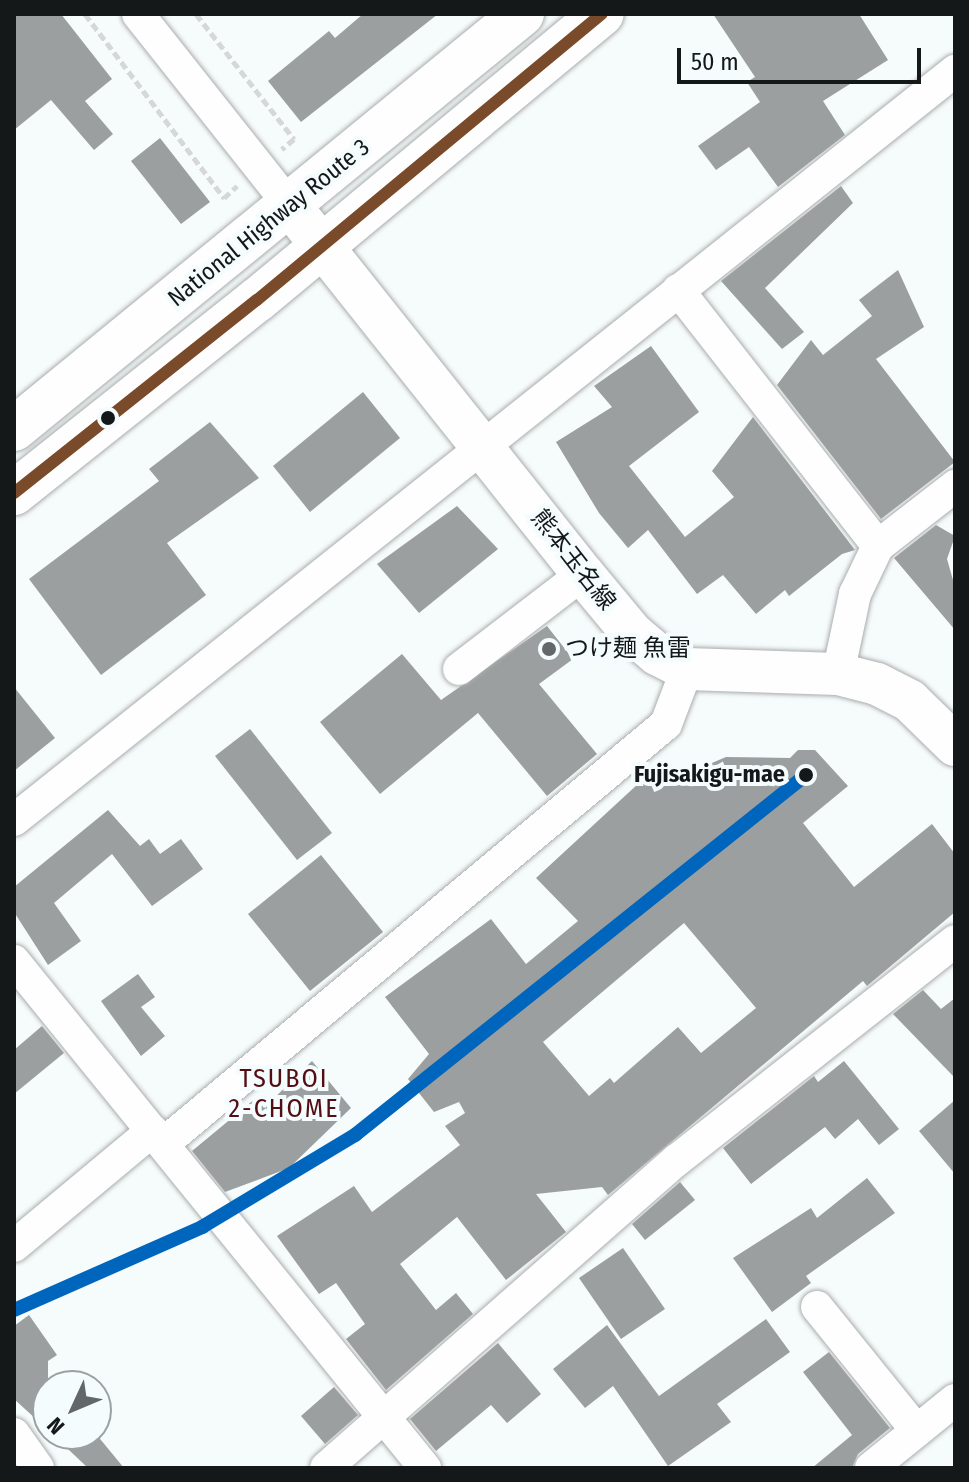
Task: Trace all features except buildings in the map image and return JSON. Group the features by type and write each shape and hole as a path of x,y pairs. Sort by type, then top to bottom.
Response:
{"highway":[{"name":"National Highway Route 3","path":"14,429 291,207 522,14"},
{"path":"14,493 324,245 602,14"}],"main road":[{"name":"熊本玉名線","path":"291,207 482,443 583,574 632,633 657,654 687,669 838,674 910,701 955,745"}],"street":[{"path":"138,14 291,207"},
{"path":"14,820 482,443 955,71"},
{"path":"678,290 878,546"},
{"path":"838,674 855,594 878,546 955,486"},
{"path":"459,669 583,574"},
{"path":"14,1246 157,1138 666,724 687,669"},
{"path":"326,1468 383,1414 677,1160 955,941"},
{"path":"14,961 217,1217 425,1468"},
{"path":"817,1307 917,1431"},
{"path":"871,1468 955,1400"},
{"path":"14,1434 38,1468"}],"transit line":[{"path":"14,493 257,300 602,14"},
{"path":"14,1310 202,1227 355,1135 806,775"}],"place":[{"name":"つけ麺 魚雷","path":"549,649"},
{"name":"Fujisakigu-mae","path":"806,775"}],"district":[{"name":"TSUBOI 2-CHOME","path":"284,1094"}]}
